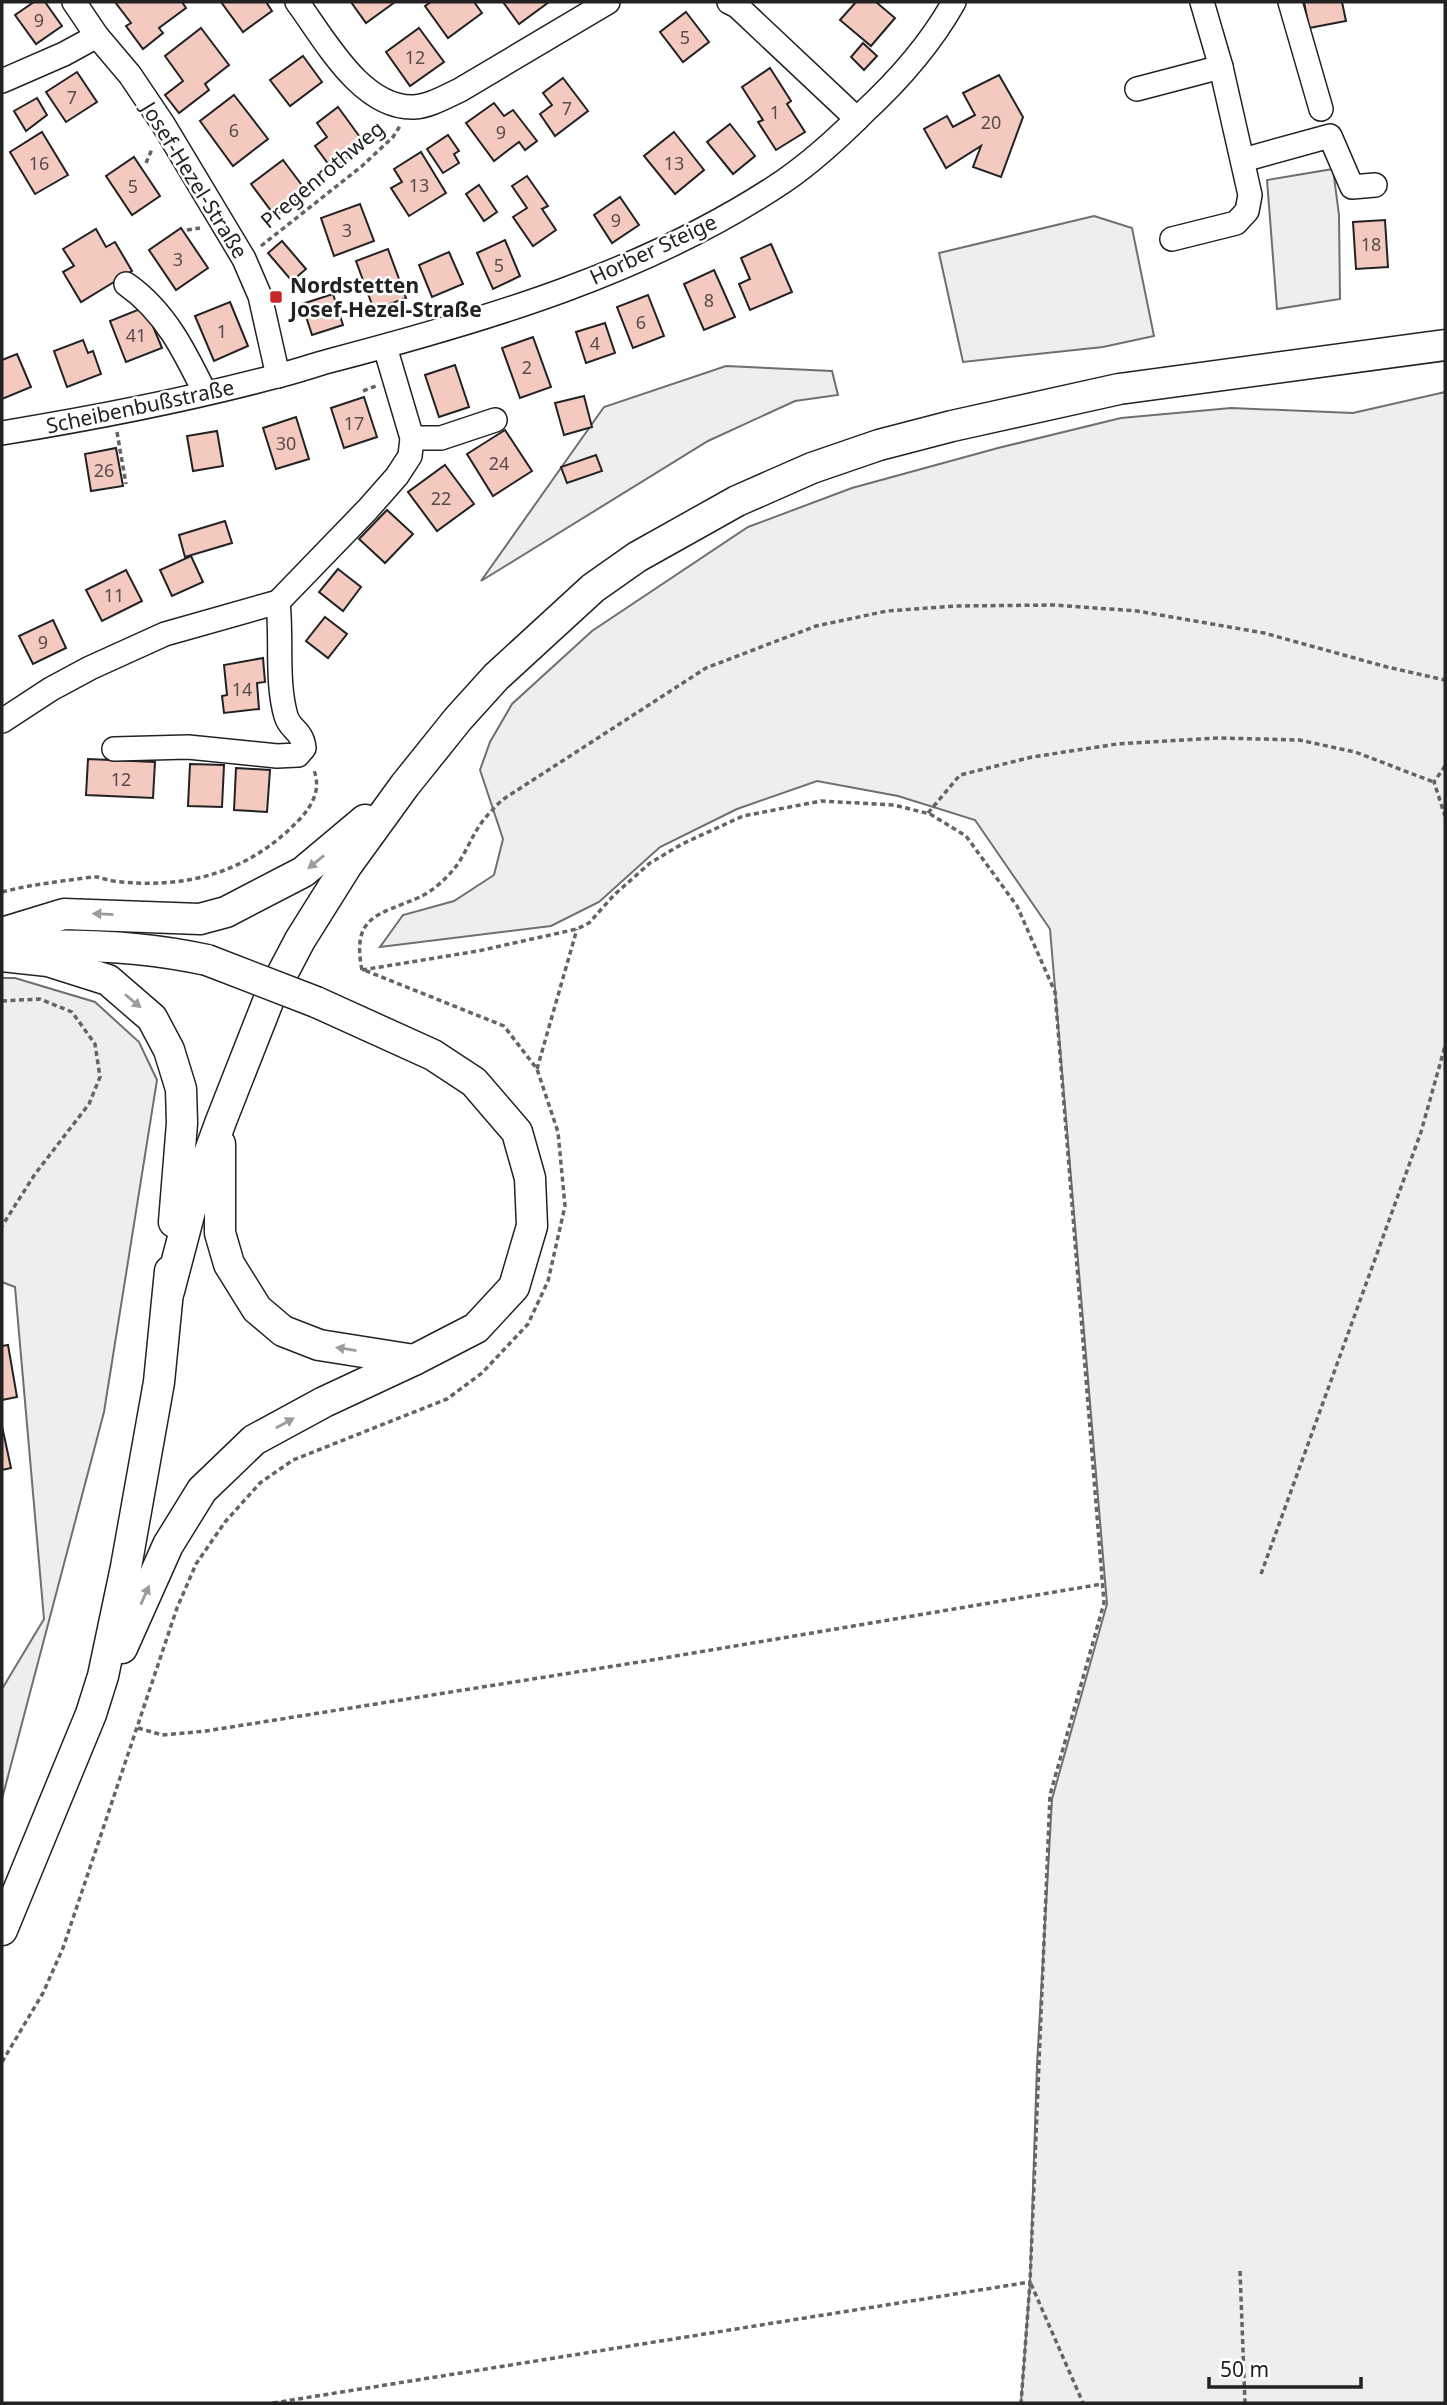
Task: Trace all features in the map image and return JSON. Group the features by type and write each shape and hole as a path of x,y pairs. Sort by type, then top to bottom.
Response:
{"main road":[{"path":"169,1291 195,1192 221,1121 269,999 300,940 347,865 405,785 458,719 496,677 593,588 638,557 712,514 787,479 879,445 1081,396 1145,384 1445,345"},
{"path":"2,933 64,914 200,919 226,912 303,872 405,785"},
{"path":"2,947 65,945 148,949 207,960 316,1002 433,1055 474,1082 517,1132 530,1178 532,1226 514,1287 476,1328 324,1402 254,1440 202,1490 167,1545 113,1669 103,1676"},
{"path":"2,956 48,961 108,980 152,1018 169,1050 181,1089 182,1124 159,1382 103,1676 91,1713 2,1930"},
{"path":"221,1121 220,1233 229,1264 257,1310 283,1331 319,1345 414,1360"}],"street":[{"name":"Josef-Hezel-Straße","path":"74,2 97,36 130,75 163,124 244,259 260,296 278,376"},
{"path":"297,2 354,78 370,93 390,103 413,107 436,102 460,90 608,2"},
{"path":"729,2 737,6 857,119"},
{"name":"Horber Steige","path":"278,376 487,316 587,280 692,234 786,180 827,148 893,85 922,51 954,2"},
{"path":"1172,239 1236,223 1247,211 1250,195 1221,66 1202,2"},
{"path":"1290,2 1321,109"},
{"path":"2,82 97,36"},
{"path":"1137,89 1221,66"},
{"path":"1243,160 1330,136 1352,187 1375,185"},
{"path":"125,284 152,305 169,327 205,393"},
{"path":"2,721 51,689 90,668 165,634 278,602 397,476 410,456 412,438 385,347"},
{"name":"Scheibenbußstraße","path":"2,433 113,413 278,376"},
{"path":"412,438 441,438 495,420"},
{"path":"114,749 188,747 276,756 298,755 304,748 303,739 286,717 283,696 278,602"}],"path":[{"name":"Pregenrothweg","path":"244,259 370,159 393,137 413,107"},
{"path":"113,413 126,484"},
{"path":"1021,2403 1030,2282 1049,1795 1104,1603 1055,992 1017,906 966,836 930,814 894,805 821,801 743,816 682,844 650,863 614,895 589,923 577,929 502,946 362,970 359,938 368,921 382,911 421,897 454,870 484,818 502,800 706,668 816,626 887,611 955,607 1054,605 1137,611 1264,633 1445,680"},
{"path":"930,814 927,813 960,775 1032,757 1117,744 1219,738 1299,740 1355,752 1434,782"},
{"path":"1434,782 1445,766"},
{"path":"2,892 26,886 96,877 112,881 170,883 207,877 243,864 264,850 307,811 316,796 316,776"},
{"path":"1434,782 1445,817"},
{"path":"537,1069 577,929"},
{"path":"2,1001 40,999 72,1012 95,1044 100,1077 89,1104 34,1174 2,1226"},
{"path":"1261,1574 1421,1132 1445,1046"},
{"path":"2,2062 43,1993 64,1948 138,1728 162,1735 206,1731 1102,1584"},
{"path":"1240,2271 1245,2403"},
{"path":"272,2403 1030,2282"},
{"path":"1030,2282 1083,2403"}],"shaded area":[{"path":"1333,169 1339,215 1340,299 1277,309 1267,180"},
{"path":"1094,216 1132,228 1154,336 1103,347 963,362 939,253"},
{"path":"726,366 832,371 838,395 795,401 708,441 481,581 604,407"},
{"path":"1445,392 1445,2403 1021,2403 1030,2282 1037,2065 1052,1799 1107,1604 1050,929 975,820 898,796 817,781 737,809 660,847 599,902 551,926 380,947 403,915 454,901 494,875 503,839 480,770 490,742 512,704 592,631 748,527 852,488 1121,418 1231,408 1353,413"},
{"path":"2,978 15,978 95,1002 139,1042 157,1080 104,1412 2,1799 2,1689 44,1619 15,1287 2,1282"}],"building":[{"path":"34,2 45,2 62,26 36,44 15,15"},
{"path":"115,2 182,2 186,8 159,28 163,33 143,49 126,26 131,23"},
{"path":"221,2 266,2 272,11 243,32"},
{"path":"351,2 395,2 366,23"},
{"path":"431,2 474,2 482,13 448,38 425,6"},
{"path":"503,2 549,2 519,24"},
{"path":"856,2 876,2 895,18 871,46 840,20"},
{"path":"1304,2 1342,2 1346,21 1309,28"},
{"path":"686,12 709,42 683,62 660,32"},
{"path":"201,28 229,65 205,84 209,90 179,113 165,95 183,81 165,56"},
{"path":"419,28 444,62 410,86 386,52"},
{"path":"863,43 877,56 864,70 851,57"},
{"path":"303,56 322,82 290,106 270,80"},
{"path":"770,68 791,101 787,104 805,132 776,150 758,122 763,120 742,87"},
{"path":"77,72 97,102 66,122 46,92"},
{"path":"999,75 1023,117 1001,177 973,167 981,146 946,168 924,129 947,116 953,127 975,115 963,93"},
{"path":"563,78 588,111 555,136 540,114 552,105 543,93"},
{"path":"234,95 268,139 233,166 200,121"},
{"path":"37,98 47,115 26,131 14,111"},
{"path":"494,103 504,116 513,110 537,141 525,150 519,142 494,161 466,123"},
{"path":"338,107 365,144 332,169 315,146 327,137 317,123"},
{"path":"730,124 755,156 733,174 707,142"},
{"path":"42,132 68,175 35,194 10,152"},
{"path":"674,132 704,170 675,194 644,156"},
{"path":"448,135 459,151 454,154 459,163 443,173 427,149"},
{"path":"421,152 446,193 409,216 391,188 402,182 394,169"},
{"path":"134,157 160,196 132,215 106,176"},
{"path":"283,160 307,192 275,216 251,184"},
{"path":"527,176 548,206 542,209 556,230 533,246 513,217 527,208 512,186"},
{"path":"479,185 497,212 484,221 466,194"},
{"path":"620,197 639,225 612,243 594,215"},
{"path":"360,204 374,241 334,256 321,218"},
{"path":"1385,220 1388,267 1356,269 1353,222"},
{"path":"181,228 208,268 176,290 149,250"},
{"path":"96,229 106,247 115,242 132,271 81,302 63,272 74,266 63,249"},
{"path":"505,240 520,276 493,289 477,253"},
{"path":"282,241 306,269 292,281 268,253"},
{"path":"771,244 792,292 750,310 739,284 750,279 741,258"},
{"path":"388,249 406,298 374,310 356,261"},
{"path":"449,252 463,284 432,297 419,265"},
{"path":"714,270 735,317 704,330 684,284"},
{"path":"333,294 343,325 312,335 302,304"},
{"path":"648,295 664,336 633,348 617,307"},
{"path":"230,302 248,346 214,361 195,316"},
{"path":"145,307 162,348 126,362 110,321"},
{"path":"605,323 615,353 586,363 576,332"},
{"path":"533,337 551,387 520,398 502,348"},
{"path":"83,340 88,353 93,351 101,374 67,387 54,351"},
{"path":"17,354 31,387 2,399 2,360"},
{"path":"455,365 469,407 439,417 425,375"},
{"path":"584,396 592,427 564,435 555,403"},
{"path":"364,397 377,437 344,448 331,408"},
{"path":"296,417 309,459 276,469 263,428"},
{"path":"505,430 532,471 493,496 467,454"},
{"path":"217,431 223,466 193,471 187,436"},
{"path":"116,448 123,486 91,491 85,454"},
{"path":"596,455 602,471 567,483 561,467"},
{"path":"445,465 474,504 437,531 408,492"},
{"path":"387,510 413,534 385,563 359,539"},
{"path":"225,521 232,543 185,557 179,535"},
{"path":"191,556 203,582 172,596 160,570"},
{"path":"338,569 361,587 343,611 319,592"},
{"path":"126,570 142,601 102,621 86,590"},
{"path":"325,617 347,634 328,658 306,641"},
{"path":"53,620 66,648 33,664 19,636"},
{"path":"263,658 265,682 257,683 259,709 224,713 222,696 227,695 224,665"},
{"path":"88,759 155,762 153,798 86,795"},
{"path":"190,764 224,765 222,807 188,806"},
{"path":"236,768 270,770 267,812 234,810"},
{"path":"8,1345 17,1397 2,1400 2,1346"},
{"path":"2,1426 11,1468 2,1470"}],"place":[{"name":"Nordstetten Josef-Hezel-Straße","path":"276,297"}]}
